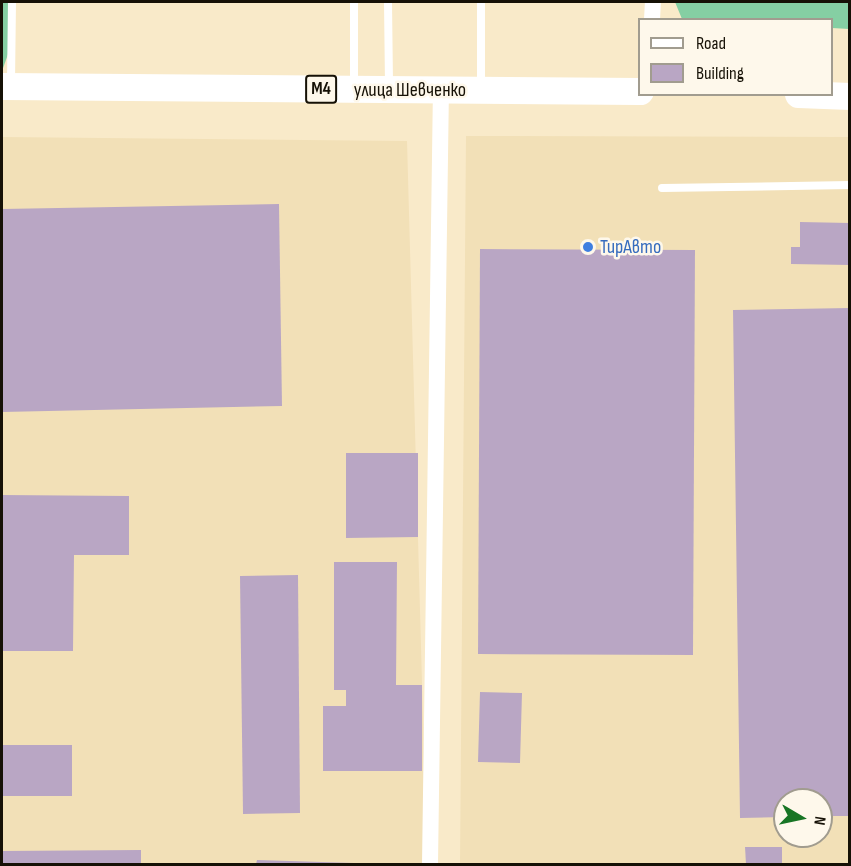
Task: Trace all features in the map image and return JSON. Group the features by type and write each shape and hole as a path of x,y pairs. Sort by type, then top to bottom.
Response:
{"highway":[{"name":"улица Шевченко","path":"6,86 638,91"},
{"path":"833,95 849,96"}],"street":[{"path":"652,18 653,2"},
{"path":"430,864 441,90"}],"lane":[{"path":"6,86 12,2"},
{"path":"354,2 354,89"},
{"path":"388,2 389,89"},
{"path":"481,2 481,90"},
{"path":"662,188 849,185"}],"shaded area":[{"path":"466,136 849,137 849,864 460,864"},
{"path":"2,137 407,141 427,864 2,864"}],"green space":[{"path":"2,2 8,2 11,46 2,71"},
{"path":"675,2 849,2 849,29 833,28 833,18 682,18"}],"building":[{"path":"279,204 282,406 2,412 2,209"},
{"path":"800,222 850,223 850,265 791,264 791,247 800,247"},
{"path":"480,249 695,250 693,655 478,654"},
{"path":"850,308 850,816 833,816 833,788 773,788 773,817 740,818 733,310"},
{"path":"346,453 418,453 418,537 346,538"},
{"path":"2,495 129,496 129,555 74,555 73,651 2,651"},
{"path":"334,562 397,562 396,685 422,685 422,771 323,771 323,706 346,706 346,690 334,690"},
{"path":"298,575 300,813 243,814 240,576"},
{"path":"480,692 522,693 520,763 478,762"},
{"path":"2,745 72,745 72,796 2,796"},
{"path":"745,847 782,848 782,864 746,864"},
{"path":"141,850 141,864 2,864 2,851"},
{"path":"257,860 354,863 354,864 256,864"}],"place":[{"name":"ТирАвто","path":"588,247"}]}
